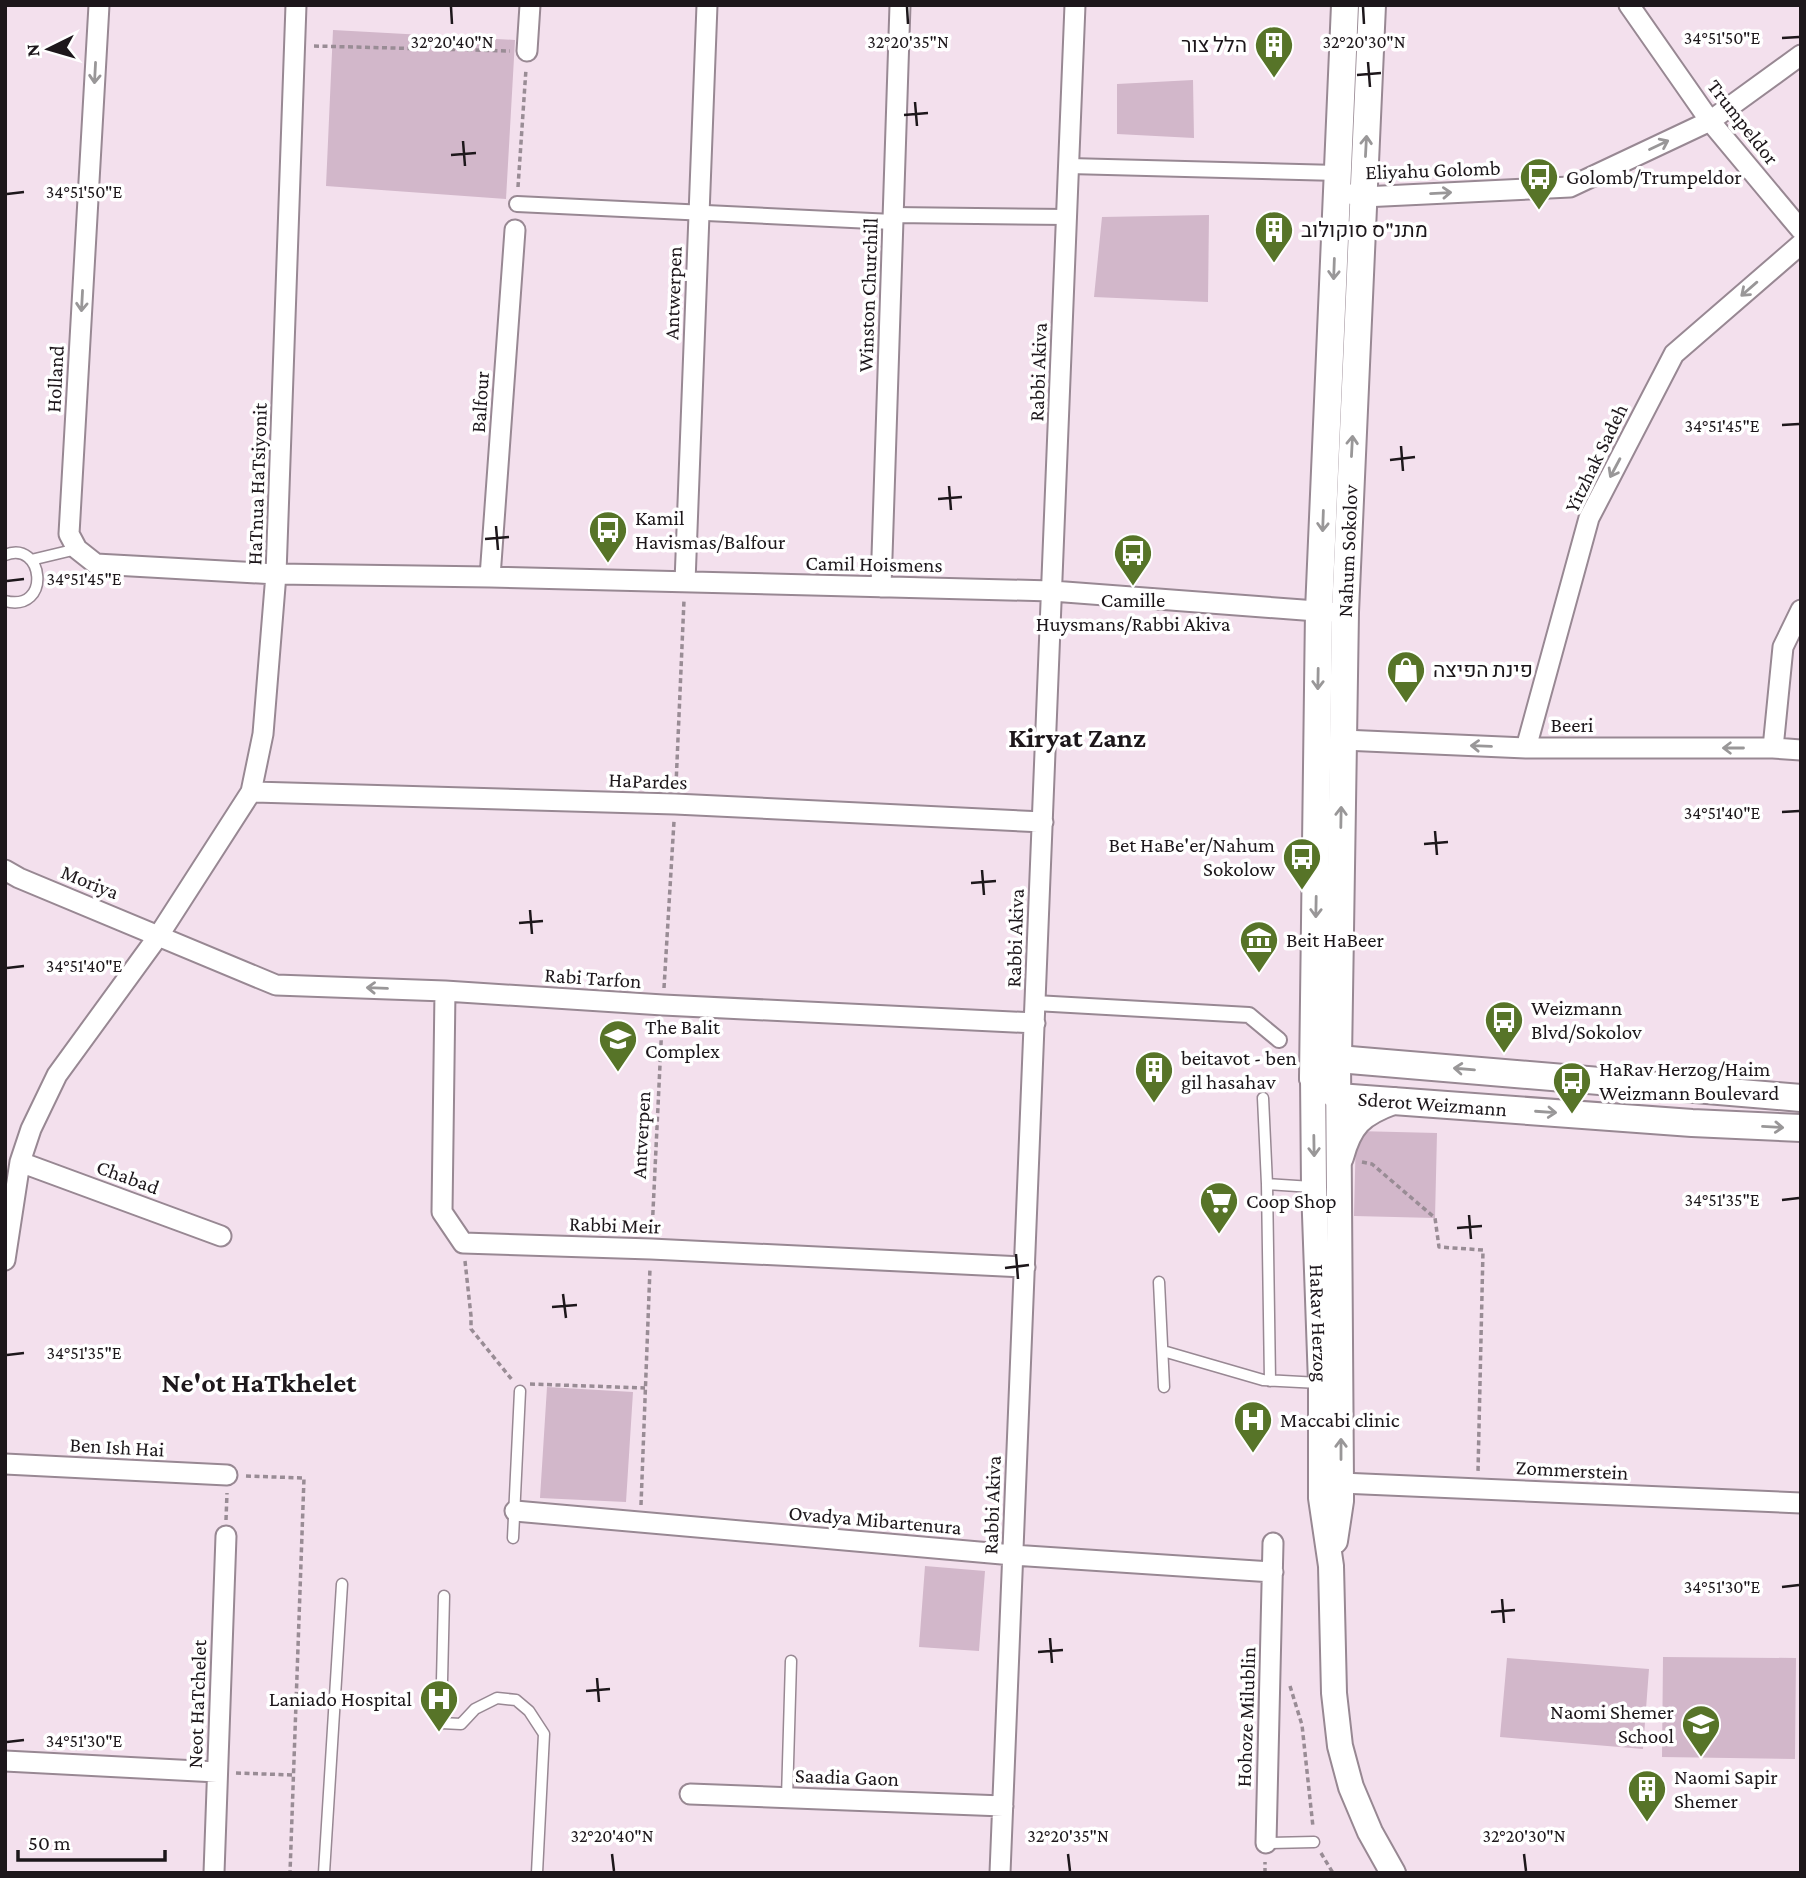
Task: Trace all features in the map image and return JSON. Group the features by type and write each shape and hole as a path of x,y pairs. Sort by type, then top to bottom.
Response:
{"main road":[{"name":"Nahum Sokolov","path":"1313,1078 1332,612 1338,173 1345,5"},
{"name":"Nahum Sokolov","path":"1338,1059 1343,740 1332,612 1363,197 1373,5"},
{"path":"1337,1007 1357,1040 1380,1055 1401,1063"},
{"path":"1313,1078 1338,1059"},
{"name":"Sderot Weizmann","path":"1338,1059 1801,1098"},
{"name":"Sderot Weizmann","path":"1313,1078 1338,1097 1692,1123 1801,1128"},
{"path":"1340,1157 1349,1130 1358,1119 1378,1106 1393,1101"}],"street":[{"name":"Holland","path":"73,542 99,5"},
{"name":"HaTnua HaTsiyonit","path":"5,1260 20,1162 31,1129 57,1075 159,935 251,792 264,734 276,574 296,5"},
{"path":"527,51 530,5"},
{"name":"Antwerpen","path":"685,582 707,5"},
{"name":"Winston Churchill","path":"881,587 900,5"},
{"name":"Rabbi Akiva","path":"1000,1873 1075,5"},
{"name":"Trumpeldor","path":"1629,5 1710,121 1801,230"},
{"name":"Eliyahu Golomb","path":"1338,173 1343,188 1352,196 1363,197 1570,187 1710,121 1801,55"},
{"path":"1069,166 1338,173"},
{"path":"517,204 893,218 1067,217"},
{"name":"Balfour","path":"490,577 514,230"},
{"name":"Yitzhak Sadeh","path":"1526,748 1589,518 1674,354 1801,244"},
{"path":"73,542 96,564 276,574"},
{"name":"Camil Hoismens","path":"276,574 1052,591 1332,612"},
{"path":"1773,748 1783,646 1801,610"},
{"name":"Beeri","path":"1343,740 1526,748 1801,750"},
{"name":"HaPardes","path":"251,792 675,804 1043,822"},
{"name":"Moriya","path":"5,870 159,935"},
{"name":"Rabi Tarfon","path":"159,935 276,985 445,991 663,1005 1035,1013"},
{"path":"445,991 442,1212 463,1243"},
{"path":"1035,1013 1249,1015 1279,1040"},
{"name":"Nahum Sokolov","path":"1338,1059 1338,1097"},
{"name":"HaRav Herzog","path":"1313,1078 1321,1383 1321,1498 1331,1566 1334,1693 1340,1746 1351,1787 1370,1832 1393,1873"},
{"name":"HaRav Herzog","path":"1331,1566 1342,1483 1338,1097"},
{"name":"Chabad","path":"20,1162 221,1236"},
{"name":"Rabbi Meir","path":"463,1243 1025,1267"},
{"name":"Ben Ish Hai","path":"5,1464 228,1475"},
{"name":"Zommerstein","path":"1342,1483 1801,1503"},
{"name":"Ovadya Mibartenura","path":"515,1511 1013,1555 1273,1572"},
{"name":"Neot HaTchelet","path":"214,1873 226,1536"},
{"name":"Hohoze Milublin","path":"1266,1843 1273,1543"},
{"path":"5,1761 217,1772"},
{"name":"Saadia Gaon","path":"690,1794 1003,1806"}],"lane":[{"path":"31,560 73,542"},
{"path":"5,555 19,553 31,560 38,575 36,590 23,601 5,601"},
{"path":"1264,1098 1270,1381"},
{"path":"1267,1184 1314,1187"},
{"path":"1159,1282 1164,1387"},
{"path":"1163,1351 1263,1380 1321,1383"},
{"path":"513,1538 517,1387"},
{"path":"324,1873 342,1584"},
{"path":"444,1597 441,1723 461,1724 475,1709 497,1698 516,1700 529,1711 544,1734 537,1873"},
{"path":"787,1798 791,1661"},
{"name":"Hohoze Milublin","path":"1266,1843 1314,1842"}],"path":[{"path":"295,46 527,51 517,204"},
{"name":"Antverpen","path":"640,1521 685,582"},
{"path":"1340,1157 1372,1164 1435,1218 1439,1247 1483,1250 1478,1489"},
{"path":"463,1243 471,1329 517,1387 645,1388"},
{"path":"226,1536 228,1475 304,1478 290,1873"},
{"path":"1287,1675 1302,1726 1314,1842 1334,1873"},
{"path":"217,1772 293,1776"}],"shaded area":[{"path":"333,30 515,40 506,199 326,186"},
{"path":"1193,80 1194,138 1117,134 1117,84"},
{"path":"1209,215 1208,302 1094,297 1102,217"},
{"path":"1356,1131 1437,1133 1435,1218 1354,1216"},
{"path":"547,1387 633,1392 626,1502 540,1498"},
{"path":"925,1566 985,1571 979,1651 919,1647"},
{"path":"1663,1657 1796,1658 1795,1759 1662,1757"},
{"path":"1507,1658 1649,1669 1643,1749 1500,1737"}],"place":[{"name":"הלל צור","path":"1274,79"},
{"name":"Golomb/Trumpeldor","path":"1539,211"},
{"name":"מתנ\"ס סוקולוב","path":"1274,264"},
{"name":"Kamil Havismas/Balfour","path":"608,564"},
{"name":"Camille Huysmans/Rabbi Akiva","path":"1133,587"},
{"name":"פינת הפיצה","path":"1406,704"},
{"name":"Bet HaBe'er/Nahum Sokolow","path":"1302,891"},
{"name":"Beit HaBeer","path":"1259,974"},
{"name":"Weizmann Blvd/Sokolov","path":"1504,1054"},
{"name":"The Balit Complex","path":"618,1073"},
{"name":"beitavot - ben gil hasahav","path":"1154,1104"},
{"name":"HaRav Herzog/Haim Weizmann Boulevard","path":"1572,1115"},
{"name":"Coop Shop","path":"1219,1235"},
{"name":"Maccabi clinic","path":"1253,1454"},
{"name":"Laniado Hospital","path":"439,1733"},
{"name":"Naomi Shemer School","path":"1701,1758"},
{"name":"Naomi Sapir Shemer","path":"1647,1823"}],"district":[{"name":"Kiryat Zanz","path":"1077,737"},
{"name":"Ne'ot HaTkhelet","path":"259,1382"}]}
